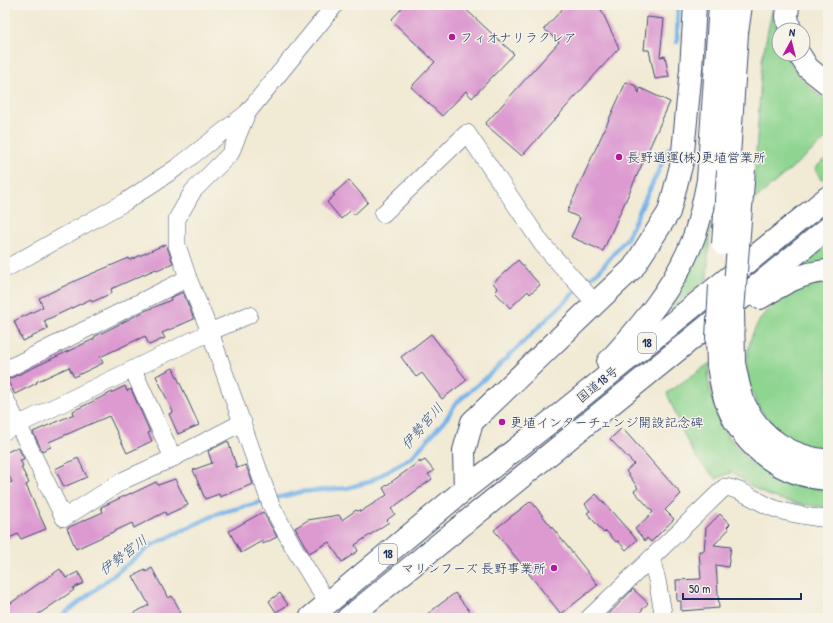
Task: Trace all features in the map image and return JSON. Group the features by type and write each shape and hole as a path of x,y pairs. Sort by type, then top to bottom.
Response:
{"main road":[{"path":"465,489 464,450 472,422 591,298 633,268 669,212 682,162 691,69 695,5"},
{"path":"559,414 618,351 651,311 669,286 692,243 704,203 708,180 720,5"},
{"path":"740,5 737,33 733,311 726,364 721,385 727,406 735,423 747,440 762,454 778,466 796,474 828,479"},
{"path":"736,170 756,5"},
{"path":"788,5 788,22"},
{"path":"804,62 808,68 828,84"},
{"name":"国道18号","path":"310,618 465,489 828,197"},
{"name":"国道18号","path":"348,618 828,228"},
{"path":"648,374 744,308 786,282 802,275 828,270"},
{"path":"726,364 738,385 745,405 766,435 782,447 796,454 828,461"}],"street":[{"path":"5,269 125,202 179,166 247,113 335,5"},
{"path":"247,113 230,154 193,191 177,220 177,246 243,422 269,500 294,548 328,604"},
{"path":"383,214 467,133 542,244 591,298"},
{"path":"5,370 188,278"},
{"path":"11,428 210,332 249,315"},
{"path":"133,370 173,458"},
{"path":"5,398 11,428 64,518 124,480 173,458 243,422"},
{"path":"589,618 725,487 736,488 755,500 776,509 828,519"},
{"path":"651,558 657,580 664,618"}],"green space":[{"path":"772,10 775,22 771,22 771,62 791,62 804,81 828,102 828,137 753,201 762,60"},
{"path":"828,157 828,175 821,180 815,168"},
{"path":"711,216 707,279 660,317"},
{"path":"828,243 828,263 793,271"},
{"path":"828,281 828,448 802,443 781,431 764,415 753,395 747,373 748,350 756,327 771,306 797,287 807,283"},
{"path":"710,363 708,378 712,398 725,432 747,459 790,485 828,490 828,507 794,503 777,498 757,490 732,472 716,479 697,459 685,437 667,393"}],"building":[{"name":"フィオナリラクレア","path":"405,5 461,5 514,54 472,98 466,91 442,116 411,87 435,62 391,20"},
{"path":"566,5 599,5 619,48 522,156 485,124 559,42 544,29"},
{"path":"647,17 664,19 660,57 665,56 669,77 655,79 649,50 644,50"},
{"name":"長野通運(株)更埴営業所","path":"626,82 636,86 639,93 640,88 670,102 603,251 571,237 580,218 567,212"},
{"path":"349,180 368,202 354,215 350,211 341,219 327,202 335,195 333,194"},
{"path":"166,244 173,263 111,289 112,293 92,302 91,299 44,321 48,329 23,341 14,321 43,307 39,298 77,280 129,258 130,260"},
{"path":"518,260 540,285 530,294 528,291 510,308 495,292 498,289 493,283"},
{"path":"183,292 194,319 162,333 165,338 149,345 145,336 100,357 103,363 74,377 69,367 36,382 37,383 15,394 7,380 94,339 94,337 145,311 171,300 170,298"},
{"path":"431,334 467,380 442,399 422,373 416,377 401,357"},
{"path":"173,368 199,425 178,434 169,414 173,412 156,376"},
{"path":"125,386 127,391 131,389 150,432 148,433 152,441 127,453 109,416 49,442 51,447 42,451 33,432 74,414 73,411"},
{"path":"622,428 681,494 665,510 674,519 651,542 647,538 645,541 635,529 653,512 634,491 638,488 626,471 634,464 610,439"},
{"path":"228,441 237,468 246,465 253,484 220,497 219,494 205,499 193,470 212,463 208,451"},
{"path":"18,447 24,459 20,460 23,466 21,467 29,483 26,485 46,529 21,539 18,534 5,540 5,485 12,482 5,468 5,453"},
{"path":"78,458 87,477 64,487 55,469"},
{"path":"425,460 434,471 428,474 432,479 391,509 395,514 387,520 389,522 355,545 358,551 342,562 329,542 309,553 295,528 308,520 339,515 342,520 356,510 359,510 360,512 387,495 383,488 420,461 420,463"},
{"path":"175,479 188,505 166,515 165,512 134,528 132,523 76,549 67,528 103,512 101,507 131,493 156,482 158,485"},
{"path":"596,494 637,540 626,550 606,531 604,533 587,513 590,511 585,504"},
{"name":"マリンフーズ 長野事業所","path":"531,501 598,585 561,614 494,530"},
{"path":"263,512 277,537 263,544 262,541 241,553 229,531"},
{"path":"720,514 730,524 727,527 729,529 714,545 731,547 728,567 716,565 719,608 681,611 681,601 677,601 676,580 701,579 699,551 704,551 706,528"},
{"path":"152,568 168,598 172,596 181,612 170,618 125,618 149,605 133,576 145,570 146,572"},
{"path":"60,569 66,578 78,572 84,583 73,588 74,590 33,618 5,618 5,607"},
{"path":"633,589 648,603 635,618 605,618"},
{"path":"280,593 288,605 276,612 269,601"},
{"path":"455,593 475,618 422,618"}],"waterway":[{"name":"伊勢宮川","path":"677,42 678,5"},
{"name":"伊勢宮川","path":"583,284 600,270 627,238 669,148"},
{"name":"伊勢宮川","path":"273,499 300,492 347,488 369,482 412,457 446,419 456,403 489,375 578,289"},
{"name":"伊勢宮川","path":"59,618 152,545 219,513 266,501"}],"place":[{"name":"フィオナリラクレア","path":"452,37"},
{"name":"長野通運(株)更埴営業所","path":"619,157"},
{"name":"更埴インターチェンジ開設記念碑","path":"502,422"},
{"name":"マリンフーズ 長野事業所","path":"554,568"}]}
